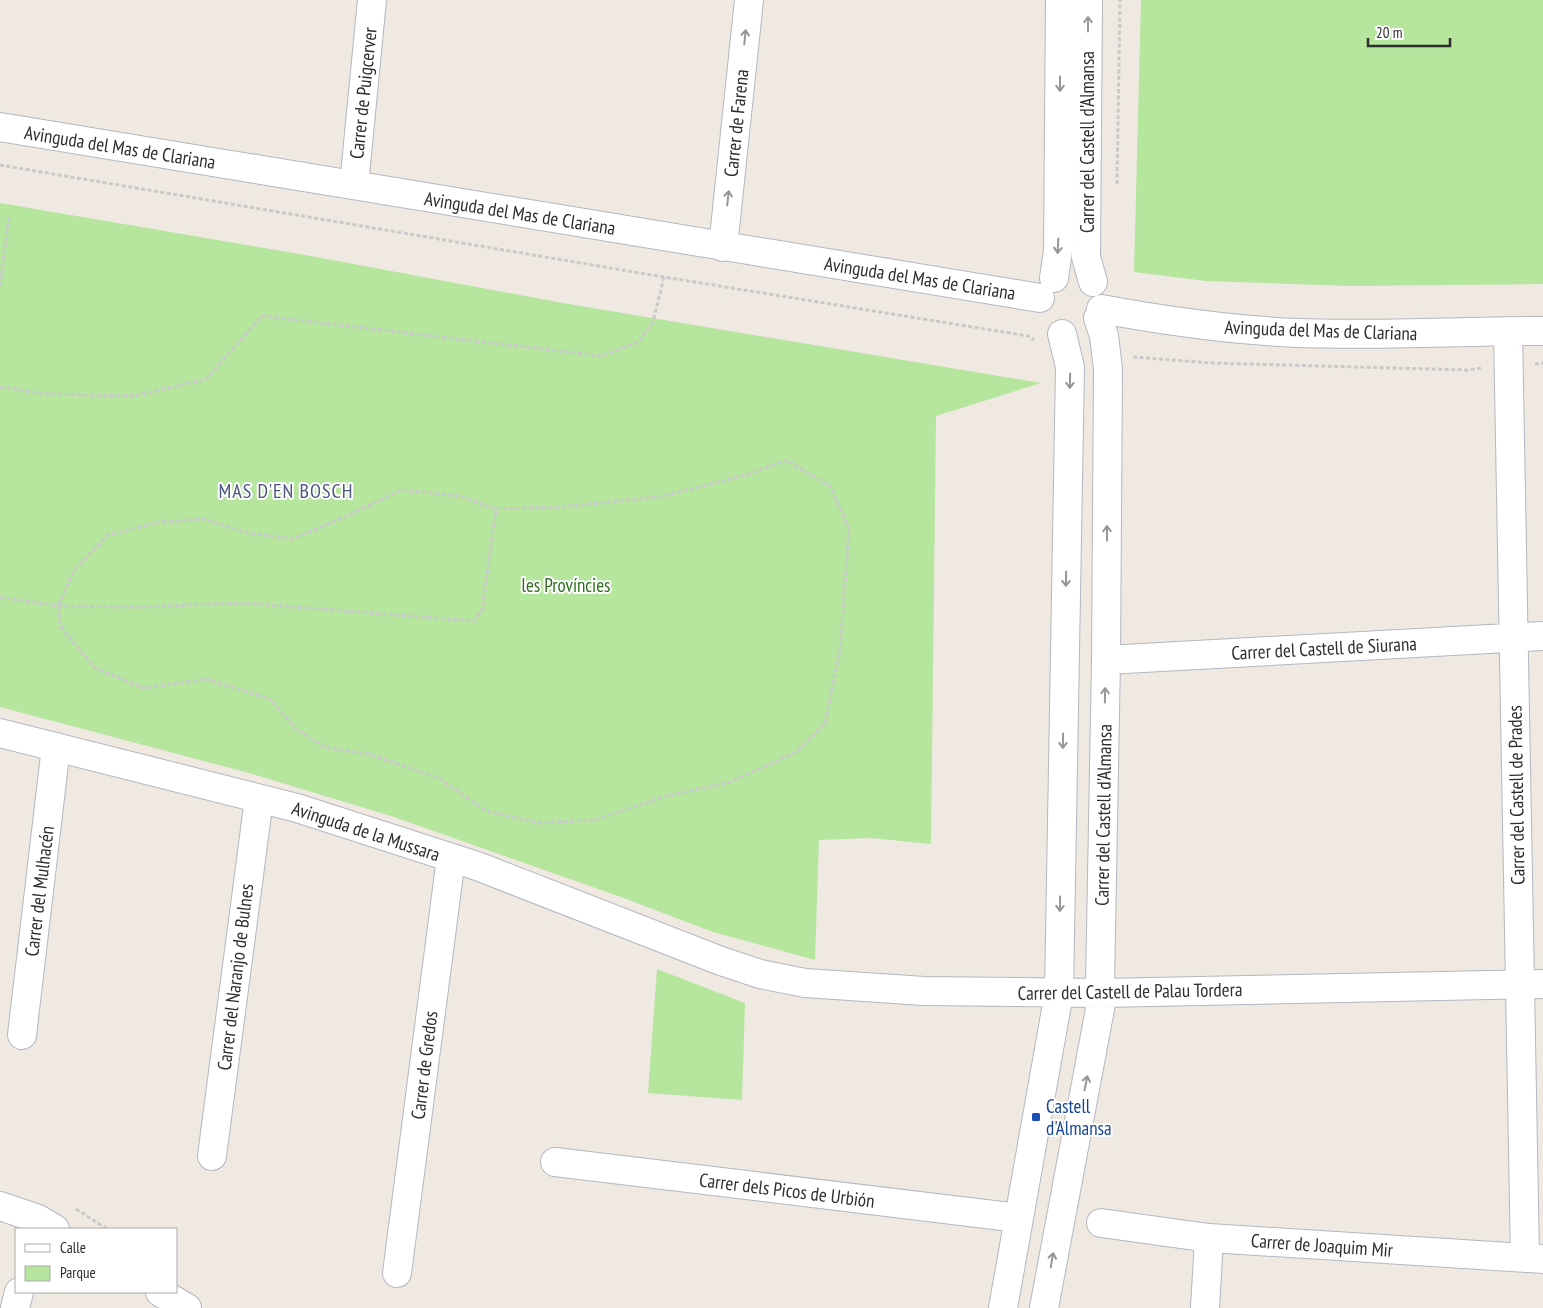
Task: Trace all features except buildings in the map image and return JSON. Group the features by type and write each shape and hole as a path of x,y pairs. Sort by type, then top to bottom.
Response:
{"street":[{"name":"Carrer de Puigcerver","path":"354,185 372,0"},
{"name":"Carrer de Farena","path":"723,247 749,0"},
{"name":"Carrer del Castell d'Almansa","path":"1047,288 1058,251 1060,0"},
{"name":"Carrer del Castell d'Almansa","path":"1088,0 1086,258 1093,282"},
{"name":"Avinguda del Mas de Clariana","path":"0,126 723,247 1047,288"},
{"path":"1003,1308 1059,992 1070,367 1065,344 1044,320 1040,312 1047,288 1066,274 1074,273 1082,275 1093,282 1100,295 1100,314 1092,326 1083,332 1072,335 1065,344"},
{"name":"Avinguda del Mas de Clariana","path":"1100,314 1296,333 1427,334 1543,331"},
{"name":"Carrer del Castell d'Almansa","path":"1044,1308 1103,993 1100,986 1106,660 1108,369 1100,314"},
{"name":"Carrer del Castell de Prades","path":"1508,331 1514,638 1531,984 1534,1259"},
{"name":"Carrer del Castell de Siurana","path":"1106,660 1543,636"},
{"name":"Avinguda de la Mussara","path":"0,733 297,808 477,866 721,961"},
{"name":"Carrer del Mulhacén","path":"22,1035 56,747"},
{"name":"Carrer del Naranjo de Bulnes","path":"212,1156 259,798"},
{"name":"Carrer de Gredos","path":"397,1273 451,858"},
{"name":"Carrer del Castell de Palau Tordera","path":"721,961 760,974 805,983 924,992 1103,993 1531,984"},
{"name":"Carrer dels Picos de Urbión","path":"555,1162 1019,1218"},
{"path":"3,1206 43,1226"},
{"name":"Carrer de Joaquim Mir","path":"1101,1224 1209,1238 1534,1259"},
{"path":"1205,1308 1209,1238"},
{"path":"15,1308 19,1293"},
{"path":"162,1293 187,1308"}],"path":[{"path":"1117,184 1120,0"},
{"path":"0,165 664,277 1028,336 1048,349 1065,344"},
{"path":"0,286 9,216"},
{"path":"0,387 46,394 134,396 206,379 262,316 602,356 638,342 653,322 664,277"},
{"path":"1106,360 1119,356 1211,363 1468,370 1543,363"},
{"path":"786,460 830,486 849,529 840,649 824,724 796,752 730,782 663,797 594,820 540,823 486,810 439,778 369,754 326,748 296,729 270,699 207,679 144,688 95,668 61,627 58,606 74,570 108,535 160,522 204,519 248,533 292,539 345,517 401,490 460,496 496,509 560,507 659,497 746,475 786,460"},
{"path":"0,597 58,606 243,603 474,621 482,610 496,509"}],"green space":[{"path":"1141,0 1543,0 1543,284 1352,286 1206,281 1134,272"},
{"name":"les Províncies","path":"0,203 300,254 563,303 1041,383 936,416 931,844 871,838 819,840 815,960 713,932 621,897 394,817 249,773 0,707"},
{"path":"657,969 745,1003 742,1100 648,1093"}],"place":[{"name":"Castell d'Almansa","path":"1036,1117"}],"district":[{"name":"MAS D'EN BOSCH","path":"286,491"}]}
